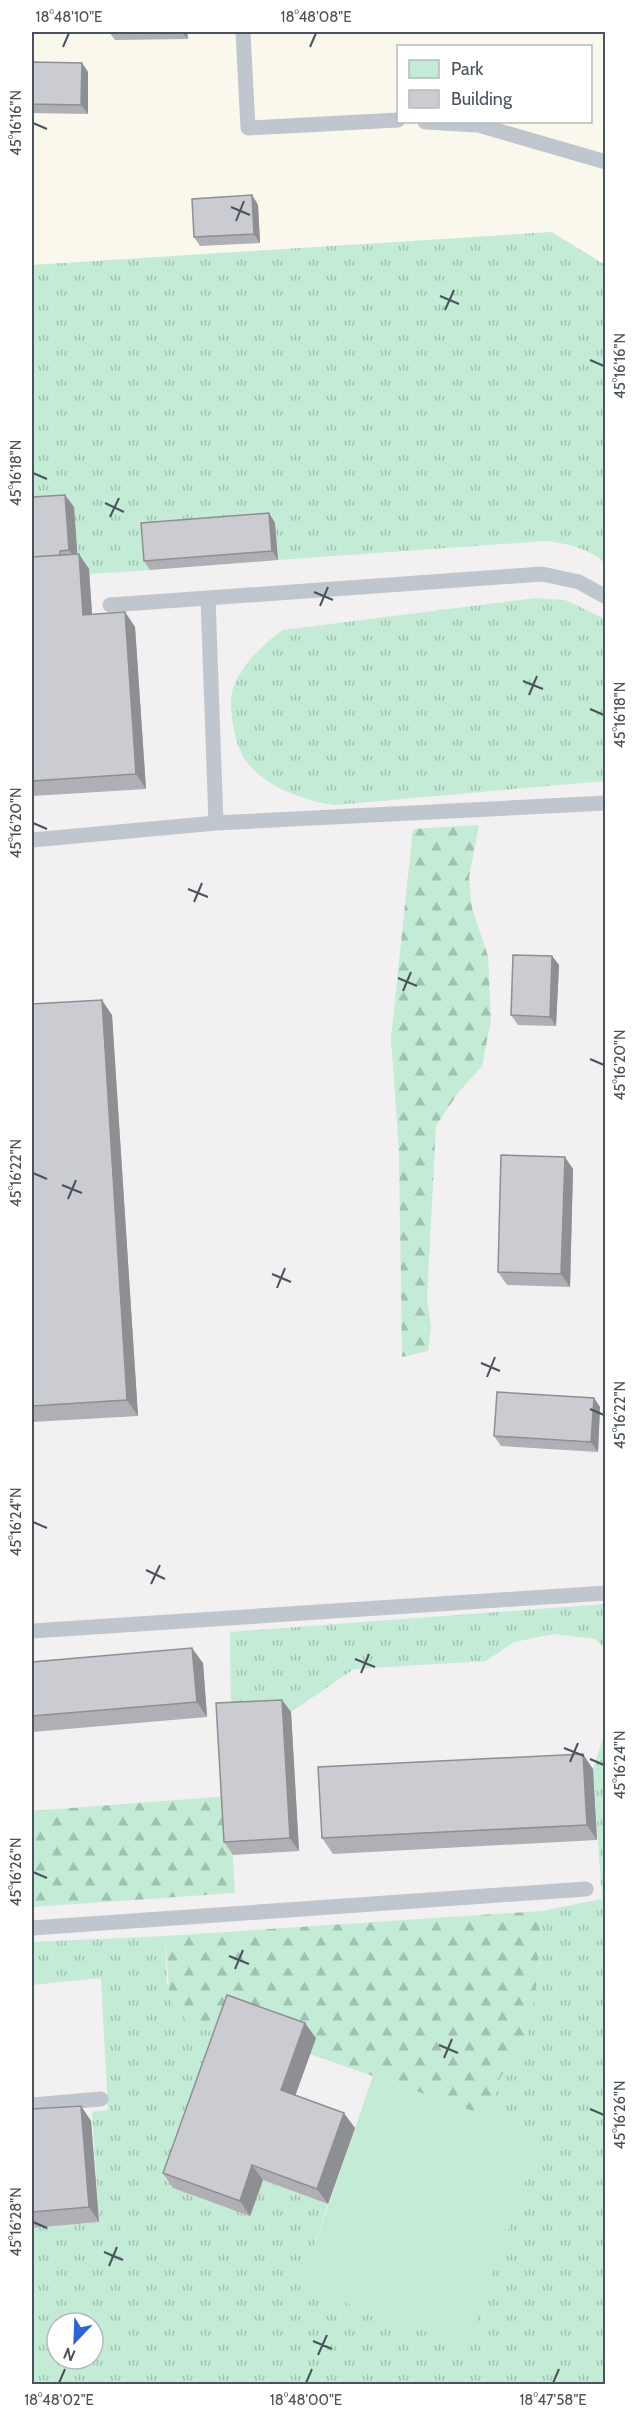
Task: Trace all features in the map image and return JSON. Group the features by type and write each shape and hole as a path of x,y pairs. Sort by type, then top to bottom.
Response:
{"lane":[{"path":"243,32 248,128 397,120"},
{"path":"443,123 478,125 606,162"},
{"path":"110,605 542,574 579,582 606,597"},
{"path":"208,598 216,823"},
{"path":"32,840 216,823 606,803"},
{"path":"32,1631 606,1593"},
{"path":"32,1928 586,1889"},
{"path":"32,2105 101,2099"}],"shaded area":[{"path":"32,32 605,32 605,265 552,232 32,265"}],"green space":[{"path":"552,232 605,265 605,563 578,547 546,541 278,560 275,523 150,570 90,574 89,569 32,510 32,265"},
{"path":"536,598 565,600 605,619 605,781 335,805 310,800 274,785 254,770 242,754 235,735 232,713 234,685 255,654 283,630"},
{"path":"479,825 469,877 472,908 488,956 491,1020 482,1066 458,1093 436,1126 427,1298 431,1327 428,1351 402,1357 399,1151 391,1038 413,829"},
{"path":"605,1604 605,1648 595,1639 554,1634 514,1642 486,1661 354,1669 291,1712 231,1715 230,1632"},
{"path":"605,1732 605,2384 32,2384 32,2228 99,2222 92,2112 108,2110 101,1978 32,1985 32,1942 165,1936 167,1984 228,2039 250,2216 263,2180 328,2204 300,2287 541,2136 489,2117 499,2080 527,2035 536,1989 542,1911 602,1899 593,1769"},
{"path":"229,1796 235,1893 32,1907 32,1811"},
{"path":"542,1911 536,1989 527,2035 499,2080 489,2117 310,2054 228,2039 188,2022 170,2002 165,1936"},
{"path":"373,2076 541,2135 467,2346 300,2287"}],"building":[{"path":"32,62 82,63 81,105 32,104"},
{"path":"252,195 254,234 194,237 192,199"},
{"path":"65,495 69,550 60,551 60,555 32,557 32,497"},
{"path":"269,513 272,551 144,561 141,523"},
{"path":"79,554 83,615 125,612 136,774 32,781 32,557"},
{"path":"513,955 552,956 550,1017 511,1015"},
{"path":"102,1000 127,1400 32,1406 32,1004"},
{"path":"501,1155 565,1157 561,1274 498,1272"},
{"path":"497,1392 594,1398 591,1442 494,1436"},
{"path":"192,1648 197,1702 32,1716 32,1662"},
{"path":"282,1700 290,1838 224,1842 216,1703"},
{"path":"583,1754 587,1825 322,1838 318,1767"},
{"path":"227,1995 305,2023 281,2090 344,2113 317,2189 252,2165 240,2201 163,2173"},
{"path":"81,2106 89,2207 32,2212 32,2109"}]}
